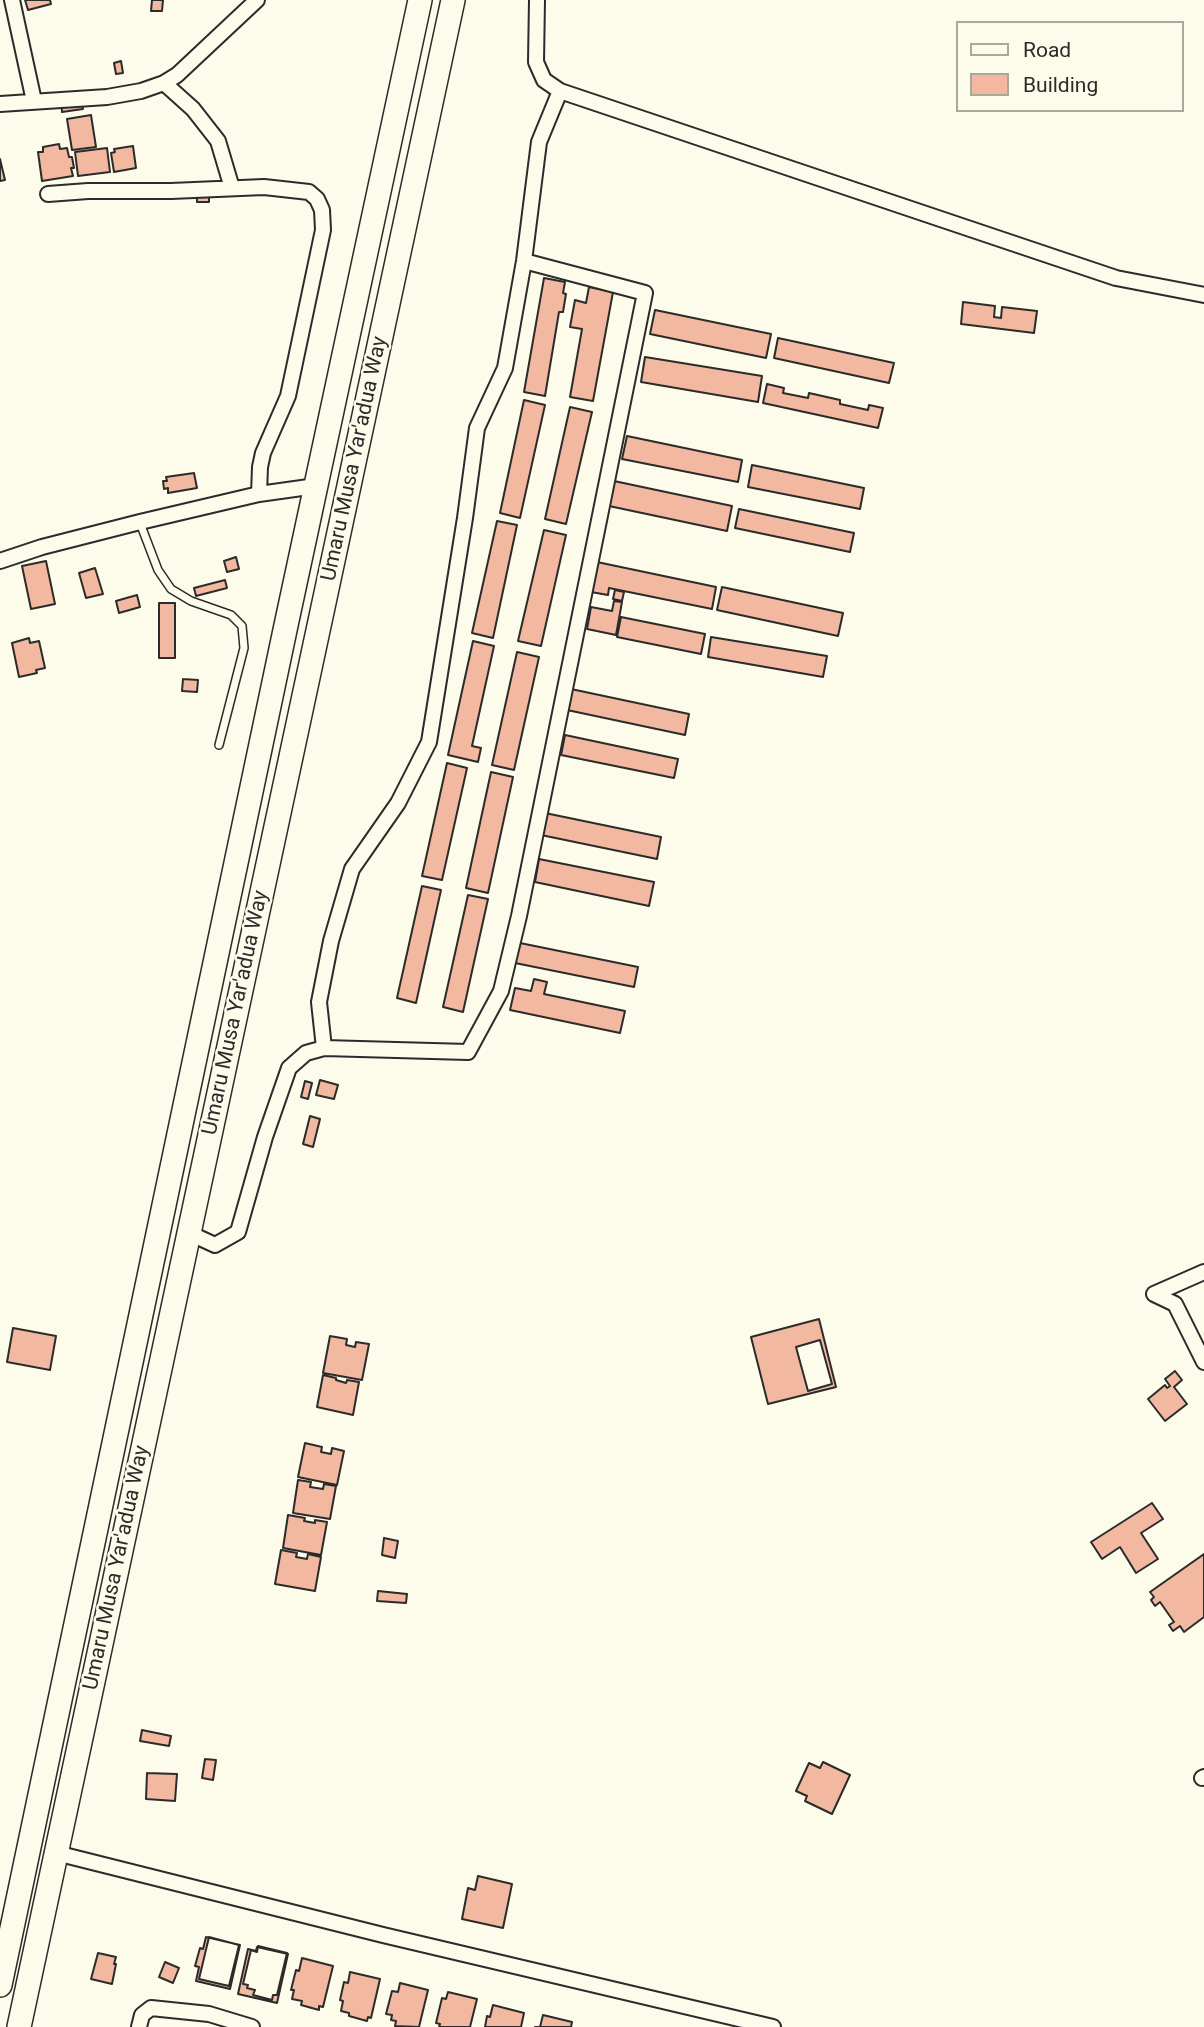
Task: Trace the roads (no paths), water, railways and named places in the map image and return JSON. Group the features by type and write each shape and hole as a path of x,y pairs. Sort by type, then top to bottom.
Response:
{"main road":[{"name":"Umaru Musa Yar'adua Way","path":"0,1984 420,0"},
{"name":"Umaru Musa Yar'adua Way","path":"19,2027 453,0"}],"street":[{"path":"12,0 34,101"},
{"path":"0,104 107,97 141,91 164,83 177,75 257,0"},
{"path":"537,0 536,62 544,80 560,91 1116,278 1204,295"},
{"path":"164,83 193,109 218,141 232,188"},
{"path":"324,1048 318,1002 331,941 352,869 398,803 429,742 477,428 505,368 524,261 539,142 560,91"},
{"path":"48,194 264,187 309,192 317,199 322,210 323,230 288,396 263,453 258,494"},
{"path":"189,1233 215,1245 238,1232 265,1137 289,1068 306,1054 324,1048 468,1052 501,991 522,902 645,292 524,261"},
{"path":"0,561 42,547 140,522 258,494 316,486"},
{"path":"1204,1272 1154,1294 1175,1304 1204,1362"},
{"path":"56,1853 397,1939 773,2027"},
{"path":"139,2027 142,2015 151,2008 209,2014 252,2027"}],"lane":[{"path":"140,522 158,570 171,589 191,601 231,615 242,626 244,648 219,745"}]}
